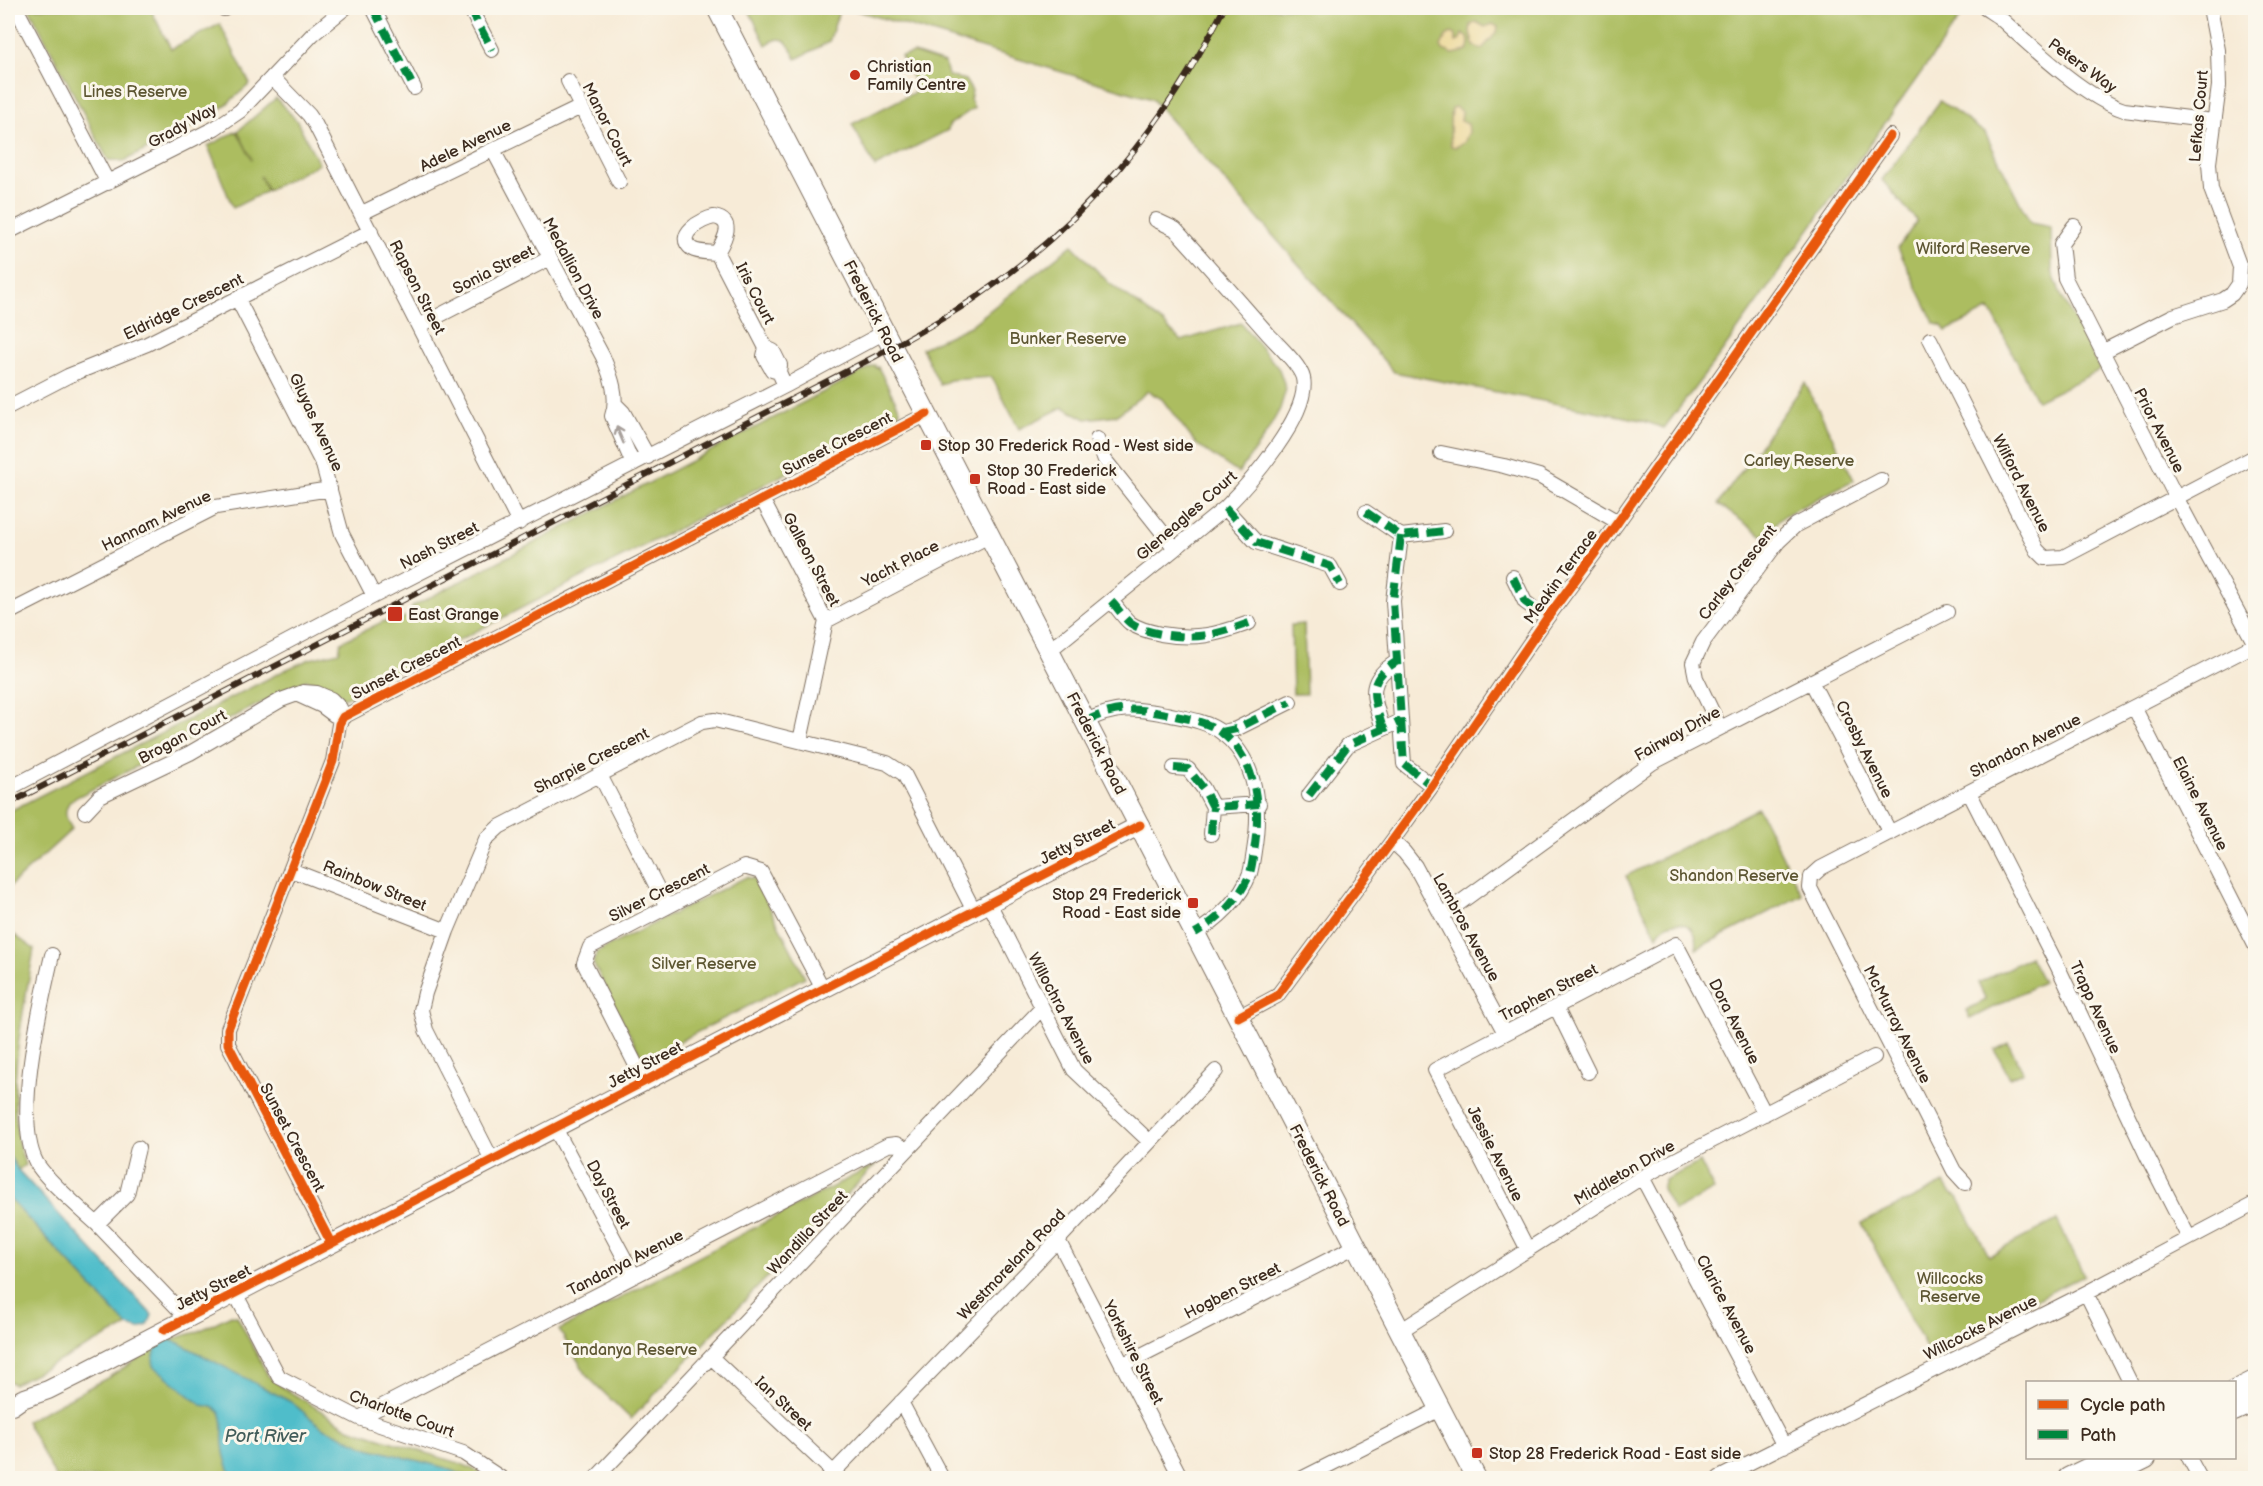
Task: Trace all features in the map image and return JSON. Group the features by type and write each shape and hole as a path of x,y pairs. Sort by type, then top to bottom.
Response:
{"main road":[{"name":"Frederick Road","path":"717,8 1476,1479"},
{"path":"2236,1390 2256,1380"},
{"path":"2236,1411 2256,1401"},
{"path":"2068,1479 2107,1459"},
{"path":"2105,1479 2144,1459"}],"street":[{"path":"16,8 108,183"},
{"name":"Grady Way","path":"8,232 215,128 240,111 313,34 345,8"},
{"path":"373,8 414,88"},
{"path":"470,8 492,50"},
{"name":"Peters Way","path":"1985,8 2058,68 2112,106 2124,110 2213,121"},
{"name":"Lefkas Court","path":"2102,352 2173,316 2223,300 2232,294 2239,284 2240,267 2211,189 2209,163 2219,86 2218,50 2210,8"},
{"name":"Rapson Street","path":"272,77 315,124 519,523"},
{"name":"Manor Court","path":"568,81 619,182"},
{"name":"Adele Avenue","path":"362,213 581,107"},
{"name":"Meakin Terrace","path":"1238,1017 1277,996 1392,841 1547,618 1618,522 1890,136"},
{"name":"Medallion Drive","path":"493,150 603,357 610,374 616,405 612,416 633,464"},
{"name":"Gleneagles Court","path":"1050,650 1174,547 1225,508 1246,487 1289,425 1303,392 1302,375 1176,229 1156,220"},
{"name":"Prior Avenue","path":"2074,226 2061,244 2065,278 2176,497 2255,644"},
{"name":"Eldridge Crescent","path":"8,407 68,376 147,344 371,231"},
{"name":"Iris Court","path":"717,253 766,348 773,351 780,365 779,372 785,386"},
{"name":"Sonia Street","path":"419,326 550,258"},
{"name":"Gluyas Avenue","path":"237,298 323,465 342,534 374,596"},
{"name":"Nash Street","path":"8,789 374,596 648,457 885,332"},
{"name":"Wilford Avenue","path":"1930,339 2037,550 2045,558 2063,557 2256,456"},
{"name":"Medallion Drive","path":"616,405 623,412 648,457"},
{"name":"Sunset Crescent","path":"331,1243 228,1044 228,1029 333,761 339,724 343,717 927,414"},
{"path":"1097,439 1105,460 1174,547"},
{"path":"1441,453 1539,476 1618,522"},
{"name":"Carley Crescent","path":"1720,728 1696,678 1693,663 1703,642 1778,542 1796,525 1881,480"},
{"name":"Hannam Avenue","path":"11,611 216,507 330,489"},
{"name":"Galleon Street","path":"762,499 826,621 800,741"},
{"path":"1225,508 1256,542 1330,566 1340,584"},
{"path":"1366,512 1401,537 1444,531"},
{"name":"Yacht Place","path":"826,621 989,536"},
{"path":"1401,537 1393,601 1404,764 1432,786"},
{"path":"1513,577 1525,602 1547,618"},
{"path":"8,596 11,611"},
{"path":"1111,601 1130,623 1148,631 1175,636 1197,638 1218,634 1249,623"},
{"name":"Fairway Drive","path":"1443,915 1652,763 1947,612"},
{"name":"Shandon Avenue","path":"1811,877 1821,868 2255,644"},
{"path":"1383,729 1372,692 1381,671 1396,662"},
{"name":"Crosby Avenue","path":"1811,681 1890,833"},
{"name":"Brogan Court","path":"85,812 100,796 190,753 281,700 303,692 317,693 331,699 340,708 343,717"},
{"path":"1222,732 1236,729 1290,702"},
{"name":"Elaine Avenue","path":"2134,707 2256,947"},
{"path":"1086,721 1110,711 1136,709 1198,722 1222,732 1240,752 1250,773 1258,804 1259,823 1250,873 1239,893 1219,916 1195,933"},
{"name":"Sharpie Crescent","path":"492,1160 426,1030 421,1010 424,993 447,931 486,839 499,826 702,722 715,720 887,763 904,774 982,907"},
{"path":"1309,795 1348,745 1401,721"},
{"path":"1174,768 1188,769 1203,788 1213,807 1211,834"},
{"path":"600,775 667,907"},
{"name":"Trapp Avenue","path":"1969,792 2057,965 2147,1156 2189,1238"},
{"path":"1213,807 1258,804"},
{"name":"Jetty Street","path":"9,1409 22,1399 48,1390 74,1377 1140,825"},
{"name":"Lambros Avenue","path":"1392,841 1415,866 1505,1033"},
{"name":"Silver Crescent","path":"644,1081 584,963 590,946 744,867 761,872 823,989"},
{"name":"Rainbow Street","path":"291,870 447,931"},
{"name":"McMurray Avenue","path":"1811,877 1810,888 1954,1171 1965,1183"},
{"name":"Willochra Avenue","path":"982,907 1074,1070 1149,1141"},
{"name":"Traphen Street","path":"1435,1070 1676,944"},
{"name":"Dora Avenue","path":"1676,944 1765,1114"},
{"path":"52,955 32,1049 28,1097 29,1135 35,1162 187,1318"},
{"path":"1556,1007 1588,1072"},
{"name":"Wandilla Street","path":"596,1479 1041,1008"},
{"name":"Middleton Drive","path":"1400,1331 1642,1177 1874,1057"},
{"name":"Jessie Avenue","path":"1435,1070 1528,1250"},
{"name":"Westmoreland Road","path":"831,1476 1058,1240 1216,1071"},
{"name":"Day Street","path":"555,1128 634,1276"},
{"name":"Tandanya Avenue","path":"359,1418 888,1145 896,1144 907,1150"},
{"path":"97,1224 128,1194 138,1148"},
{"name":"Clarice Avenue","path":"1642,1177 1784,1446"},
{"name":"Willcocks Avenue","path":"1719,1479 2086,1293 2256,1203"},
{"name":"Yorkshire Street","path":"1058,1240 1181,1479"},
{"name":"Hogben Street","path":"1122,1365 1356,1246"},
{"name":"Charlotte Court","path":"235,1293 279,1377 359,1418 463,1453 501,1479"},
{"path":"2086,1293 2129,1381"},
{"name":"Ian Street","path":"711,1357 831,1476"},
{"path":"902,1402 942,1479"},
{"path":"1304,1479 1440,1409"},
{"path":"2190,1459 2200,1479"}],"green space":[{"name":"Lines Reserve","path":"29,8 150,8 171,49 220,24 250,84 214,115 124,161 108,160"},
{"path":"748,8 825,8 839,11 829,42 796,59 788,44 782,39 766,45"},
{"path":"848,8 1967,8 1722,352 1664,428 1641,420 1394,372 1152,99"},
{"path":"914,53 945,63 948,76 965,80 972,91 970,99 974,108 949,125 948,130 875,167 852,124 919,90 901,56"},
{"path":"276,98 297,121 319,164 268,190 260,176 267,191 233,208 208,146 237,131 252,160 238,131"},
{"name":"Wilford Reserve","path":"1940,101 1985,133 2030,223 2051,227 2052,271 2061,295 2100,370 2037,401 1990,309 1946,331 1942,326 1934,323 1898,248 1917,221 1882,180"},
{"name":"Bunker Reserve","path":"1072,245 1109,283 1163,323 1181,341 1241,323 1279,369 1286,389 1280,409 1263,439 1238,473 1196,444 1162,399 1148,391 1117,415 1086,419 1063,407 1019,429 992,377 950,380 940,385 922,348 970,326"},
{"path":"875,365 900,410 895,418 349,696 343,698 322,684 306,680 71,800 66,814 72,829 8,888 8,812 287,669 310,659 339,652 341,642 384,621 392,623 408,616 413,606"},
{"name":"Carley Reserve","path":"1805,383 1854,480 1785,515 1763,536 1718,504"},
{"path":"1304,624 1306,694 1293,694 1291,625"},
{"name":"Shandon Reserve","path":"1758,808 1802,895 1696,949 1694,932 1683,924 1669,925 1657,936 1626,876"},
{"name":"Silver Reserve","path":"746,877 755,879 805,977 643,1060 593,963 597,952"},
{"path":"8,914 9,931 34,949 16,1064 17,1133 25,1165 18,1170 8,1154"},
{"path":"2030,957 2043,982 1970,1019 1966,1010 1986,1000 1978,983"},
{"path":"2008,1043 2023,1071 2010,1078 1995,1050"},
{"path":"1700,1162 1714,1190 1674,1211 1662,1189 1665,1180"},
{"name":"Tandanya Reserve","path":"876,1164 631,1419 588,1377 559,1330"},
{"name":"Willcocks Reserve","path":"1944,1183 1950,1193 1958,1197 1989,1256 2057,1220 2084,1275 1929,1354 1862,1223"},
{"path":"8,1197 128,1326 14,1384 8,1381"},
{"path":"231,1315 237,1316 268,1376 282,1387 349,1428 464,1465 492,1478 56,1478 26,1421 109,1377 168,1340 197,1332"}],"sand":[{"path":"1476,22 1485,27 1493,24 1498,27 1497,32 1482,49 1474,46 1470,32 1471,25"},
{"path":"1451,33 1456,35 1456,42 1462,34 1468,37 1467,51 1453,54 1443,50 1441,46 1446,36"},
{"path":"1455,107 1462,112 1461,121 1468,124 1469,132 1464,143 1455,147 1451,146 1450,127 1451,108"}],"water":[{"path":"8,1154 18,1170 152,1315 148,1325 139,1329 128,1326 8,1197"},
{"name":"Port River","path":"168,1340 179,1343 291,1402 322,1427 368,1448 446,1468 469,1478 233,1478 224,1454 223,1424 220,1413 210,1406 201,1405 154,1366 156,1348"}],"railway":[{"path":"8,804 876,356 966,304 1017,267 1054,236 1120,168 1176,92 1224,8"}],"marked path":[{"path":"373,8 414,88"},
{"path":"470,8 492,50"},
{"path":"1225,508 1256,542 1330,566 1340,584"},
{"path":"1366,512 1401,536 1444,531"},
{"path":"1401,536 1393,601 1404,764 1432,786"},
{"path":"1513,577 1525,602 1547,618"},
{"path":"1111,601 1130,623 1141,629 1161,634 1206,635 1249,623"},
{"path":"1383,729 1375,699 1375,684 1386,669 1396,662"},
{"path":"1222,732 1236,729 1290,702"},
{"path":"1086,721 1107,713 1125,710 1144,710 1188,719 1203,723 1222,733 1243,757 1254,787 1257,819 1250,873 1241,891 1228,908 1195,933"},
{"path":"1309,795 1348,745 1401,721"},
{"path":"1174,768 1188,769 1203,788 1213,807 1259,804"},
{"path":"1211,834 1213,807"}],"cycle path":[{"path":"1238,1017 1277,996 1392,841 1547,618 1618,522 1890,136"},
{"path":"331,1243 228,1044 228,1029 333,761 339,724 343,717 927,414"},
{"path":"164,1330 1140,825"}],"place":[{"name":"Christian Family Centre","path":"855,75"},
{"name":"Stop 30 Frederick Road - West side","path":"926,445"},
{"name":"Stop 30 Frederick Road - East side","path":"975,479"},
{"name":"East Grange","path":"395,614"},
{"name":"Stop 29 Frederick Road - East side","path":"1193,903"},
{"name":"Stop 28 Frederick Road - East side","path":"1477,1453"}]}
